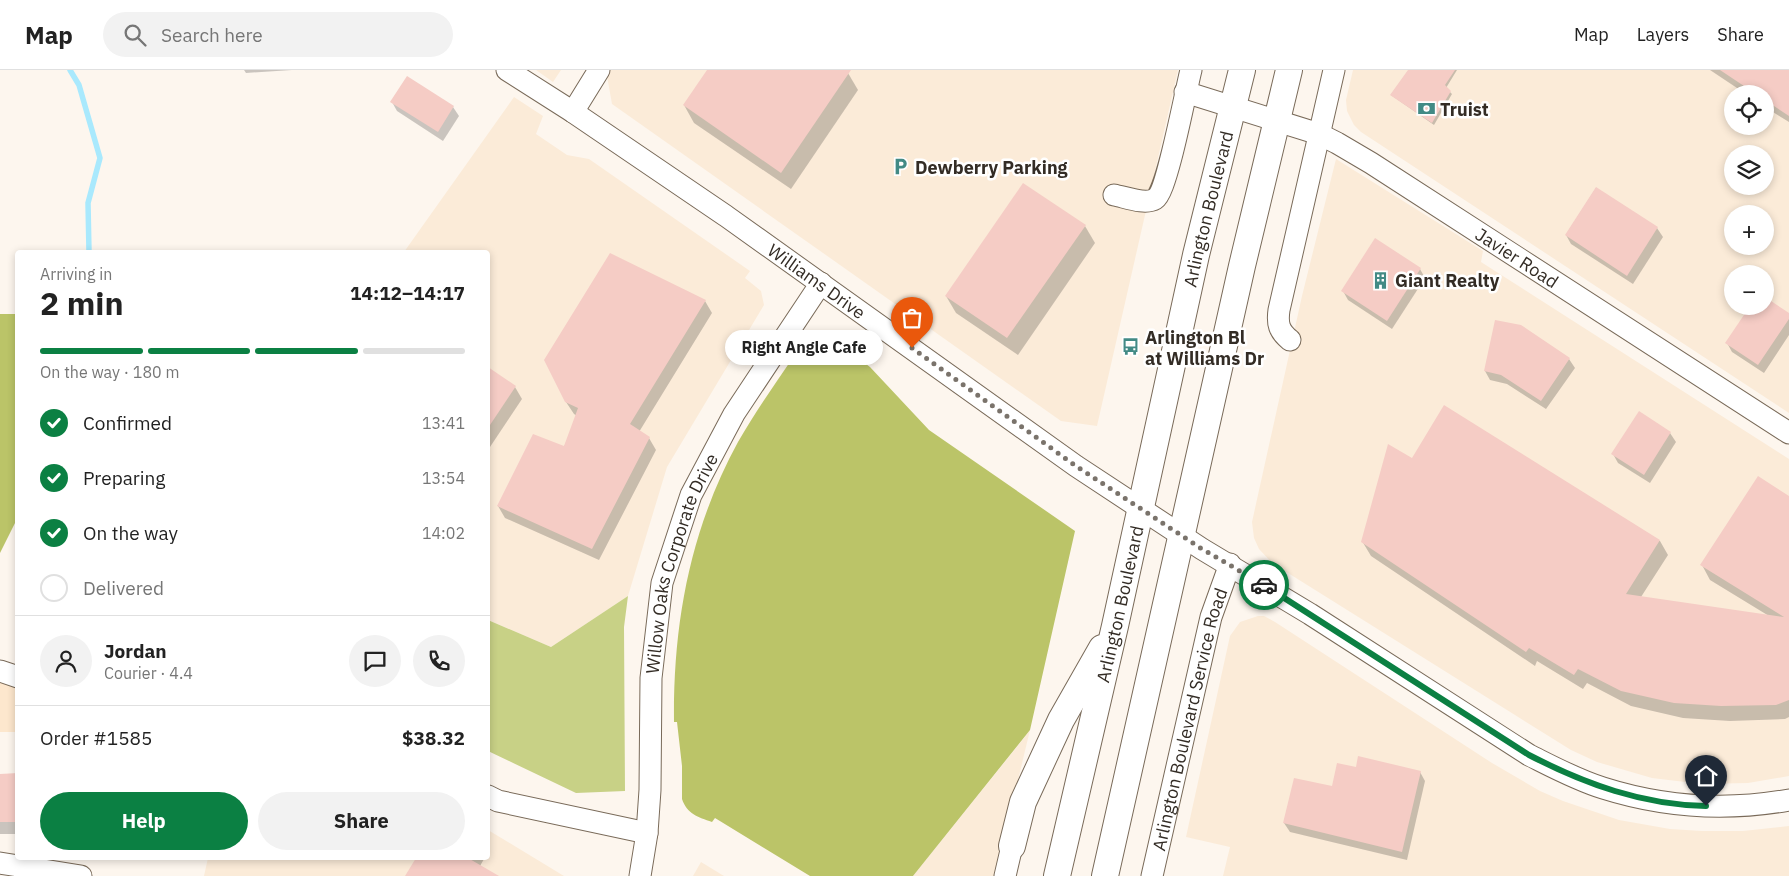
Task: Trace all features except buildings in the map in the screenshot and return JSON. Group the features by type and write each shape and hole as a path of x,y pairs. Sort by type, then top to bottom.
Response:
{"main road":[{"name":"Arlington Boulevard","path":"1058,876 1196,255 1242,70"},
{"path":"1105,876 1242,266 1289,70"},
{"path":"1012,846 1015,827 1023,802 1061,720 1115,626"}],"street":[{"name":"Williams Drive","path":"507,70 573,112 726,216 1076,466 1182,536 1230,564 1529,755 1565,773 1610,790 1645,799 1690,806 1740,806 1789,800"},
{"path":"573,112 599,70"},
{"path":"1114,195 1145,201 1158,197 1166,179 1191,70"},
{"path":"1290,340 1279,328 1278,320 1334,70"},
{"name":"Javier Road","path":"1186,92 1319,134 1337,143 1371,163 1789,433"},
{"name":"Willow Oaks Corporate Drive","path":"640,876 647,833 650,790 651,678 662,583 691,495 721,438 734,414 821,283"},
{"name":"Arlington Boulevard Service Road","path":"1152,876 1211,617 1230,564"},
{"path":"0,671 15,676"},
{"path":"490,797 498,801 647,833"},
{"path":"1005,876 1012,846"},
{"path":"0,863 81,876"}],"shaded area":[{"path":"536,70 561,70 553,82"},
{"path":"610,70 1178,70 1097,426 1061,421 612,104 607,76"},
{"path":"1353,70 1789,70 1789,413 1361,132 1354,125 1347,111 1346,100"},
{"path":"514,97 543,116 536,134 567,155 589,159 750,271 745,278 761,291 764,305 667,467 628,596 551,647 490,621 490,250 405,250"},
{"path":"1336,159 1483,251 1481,262 1789,459 1789,776 1748,783 1702,784 1652,778 1597,762 1571,750 1272,563 1259,549 1254,538 1252,522 1302,296"},
{"path":"1264,616 1275,622 1492,763 1540,791 1563,801 1619,820 1670,829 1743,831 1789,826 1789,876 1223,876 1230,847 1186,837 1230,636 1240,622"},
{"path":"0,681 15,687 15,732 0,732"},
{"path":"1030,730 995,876 913,876 1024,738"},
{"path":"490,831 564,876 204,876 208,860 490,860"},
{"path":"701,862 724,876 693,876"}],"green space":[{"path":"0,314 15,314 15,523 0,553"},
{"path":"842,346 870,367 929,430 1075,531 1030,730 913,876 810,876 715,818 712,822 690,812 682,799 682,766 677,722 674,722 674,685 677,649 681,613 688,578 696,543 708,509 721,475 738,442 794,356"},
{"path":"628,596 624,627 625,791 576,793 490,752 490,621 551,647"}],"waterway":[{"path":"70,70 79,85 100,158 88,203 89,250"}],"way so far":[{"path":"912,348 1076,466 1202,549 1264,585"}],"place":[{"name":"Truist","path":"1426,109"},
{"name":"Dewberry Parking","path":"901,167"},
{"name":"Giant Realty","path":"1381,280"},
{"name":"Arlington Bl at Williams Dr","path":"1131,347"},
{"name":"Right Angle Cafe","path":"912,348"}],"route":[{"path":"1264,585 1529,755 1565,773 1602,788 1645,799 1690,806 1706,806"}]}
